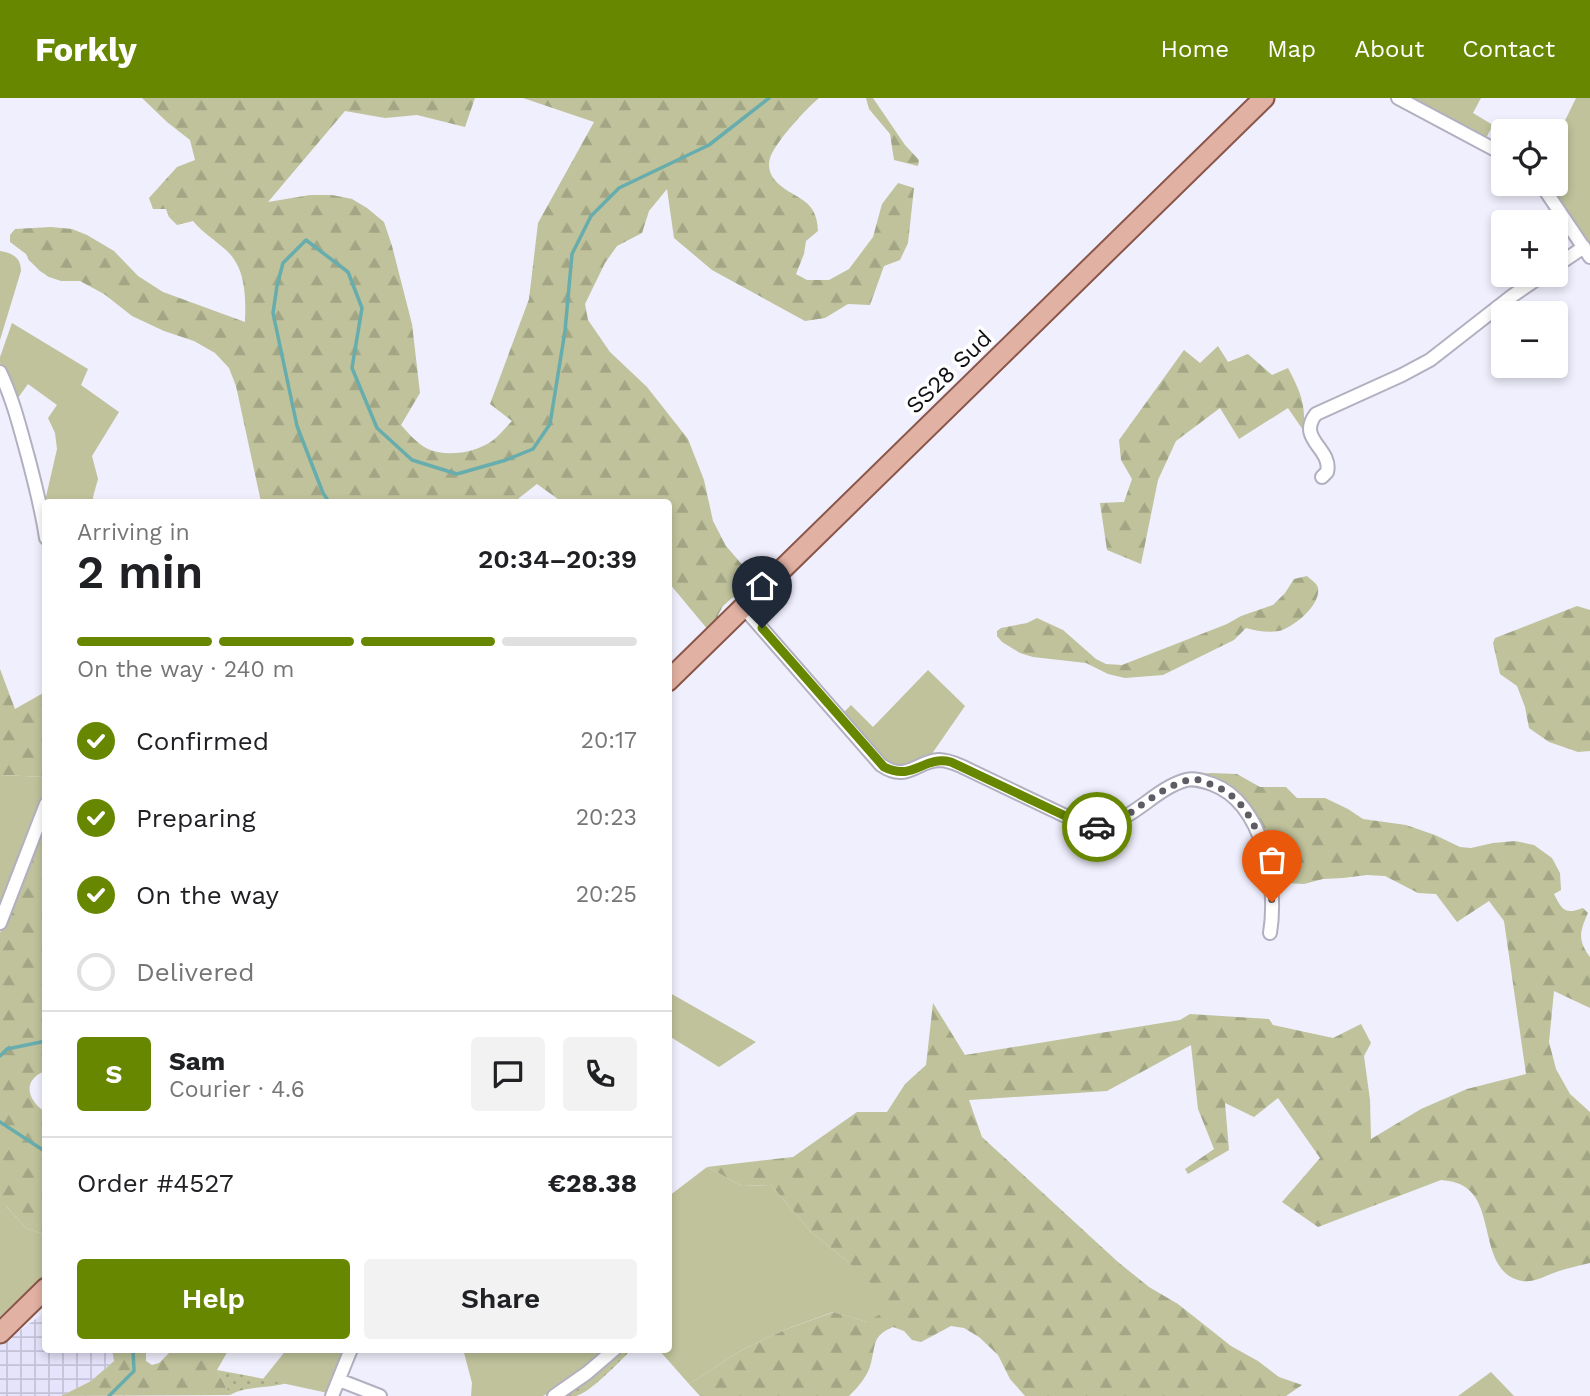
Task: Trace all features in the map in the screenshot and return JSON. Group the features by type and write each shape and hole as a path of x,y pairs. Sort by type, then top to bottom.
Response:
{"main road":[{"name":"SS28 Sud","path":"672,677 1264,98"},
{"path":"0,1333 42,1292"}],"street":[{"path":"1398,98 1491,148"},
{"path":"1549,196 1587,252 1568,261"},
{"path":"1322,477 1327,472 1328,464 1309,431 1310,423 1316,414 1430,360 1525,287"},
{"path":"0,372 20,426 42,515"},
{"path":"744,608 881,765 891,770 905,772 937,760 951,762 1076,821 1096,827 1118,821 1186,780 1199,780 1225,790 1244,810 1260,839 1272,902 1270,933"},
{"path":"0,923 42,814"},
{"path":"332,1396 349,1353"},
{"path":"554,1396 610,1353"},
{"path":"338,1380 380,1396"}],"shaded area":[{"path":"42,1314 42,1353 113,1353 114,1361 91,1381 61,1396 0,1396 0,1342 8,1334 18,1332"}],"green space":[{"path":"142,98 475,98 465,127 417,115 385,118 345,111 268,202 310,195 332,195 352,199 384,222 412,324 420,393 401,425 426,448 442,453 469,451 485,445 512,421 490,404 529,299 538,223 594,122 523,98 819,98 784,135 769,161 774,179 808,204 817,219 818,231 806,241 796,274 807,280 829,280 849,269 873,237 882,204 898,183 914,188 908,243 900,260 884,266 870,305 848,304 825,318 805,321 712,270 674,238 667,189 649,211 642,233 617,246 605,263 585,304 588,320 610,352 647,387 688,439 704,480 713,521 726,546 758,583 747,594 732,598 723,606 718,622 709,631 672,587 672,499 558,499 537,484 518,499 260,499 236,386 229,368 215,353 194,341 132,316 104,294 80,281 61,281 49,277 10,242 10,235 15,229 72,229 114,251 138,276 163,292 245,322 243,283 233,257 193,221 177,225 166,209 153,209 149,198 177,167 195,160 190,140"},
{"path":"866,98 873,98 905,145 919,160 918,166 894,160 890,134 869,109"},
{"path":"1408,98 1481,98 1473,113 1491,124 1485,140"},
{"path":"1576,98 1590,98 1590,250 1568,218 1568,210 1563,210 1553,196 1568,196 1568,119 1566,119"},
{"path":"0,251 15,257 21,271 0,340"},
{"path":"12,323 88,369 81,385 119,412 92,456 98,479 93,499 45,499 57,449 55,433 48,418 57,405 28,384 15,402 0,357"},
{"path":"1218,346 1228,362 1248,354 1272,375 1288,368 1301,398 1303,430 1288,408 1239,439 1220,408 1176,441 1158,480 1141,564 1107,550 1100,503 1124,502 1132,479 1121,460 1119,440 1184,350 1200,363"},
{"path":"1307,576 1317,586 1318,595 1311,608 1292,625 1275,632 1246,628 1234,640 1163,675 1125,678 1108,674 1086,663 1033,657 1020,653 997,636 997,631 1001,628 1027,623 1037,618 1063,630 1096,659 1106,664 1122,665 1273,605 1294,579"},
{"path":"1577,606 1590,610 1590,751 1578,752 1549,742 1529,728 1517,686 1500,674 1493,643 1495,638"},
{"path":"0,669 15,709 42,694 42,777 0,775"},
{"path":"928,670 965,706 929,758 906,768 885,763 842,714 851,705 873,727"},
{"path":"1237,774 1260,787 1286,787 1297,798 1325,798 1363,819 1406,825 1460,847 1471,848 1515,841 1534,845 1552,858 1560,873 1561,890 1554,894 1559,904 1568,911 1583,908 1588,913 1581,935 1590,957 1590,1008 1554,991 1549,1042 1556,1069 1570,1094 1590,1112 1590,1263 1531,1281 1509,1276 1494,1255 1477,1201 1464,1186 1445,1180 1318,1227 1282,1202 1320,1158 1278,1098 1254,1117 1225,1103 1229,1150 1188,1174 1185,1169 1214,1149 1198,1109 1191,1045 1107,1091 969,1100 982,1137 1118,1262 1231,1346 1279,1377 1302,1385 1286,1396 1025,1396 1010,1379 998,1355 979,1337 964,1328 951,1326 921,1342 912,1340 904,1331 893,1327 878,1337 868,1372 849,1396 700,1396 689,1384 740,1351 784,1330 834,1312 867,1322 848,1262 811,1232 771,1185 742,1186 707,1167 793,1157 857,1112 887,1112 905,1084 926,1065 933,1003 965,1055 1180,1020 1190,1014 1269,1019 1273,1025 1333,1038 1361,1024 1371,1043 1364,1056 1370,1100 1371,1139 1421,1109 1467,1089 1526,1074 1504,921 1489,901 1457,922 1436,894 1418,893 1385,876 1323,879 1304,884 1286,883 1272,878 1255,820 1194,775"},
{"path":"0,775 42,777 42,798 37,817 0,911"},
{"path":"42,825 42,1073 33,1080 30,1090 34,1102 42,1110 42,1235 26,1228 7,1207 0,1213 0,933"},
{"path":"672,994 756,1042 719,1067 672,1038"},
{"path":"707,1167 742,1186 771,1185 811,1232 874,1286 887,1310 867,1322 833,1312 784,1330 740,1351 689,1384 662,1353 672,1353 672,1194"},
{"path":"6,1206 26,1228 42,1235 42,1278 0,1317 0,1213"},
{"path":"113,1353 146,1353 146,1361 152,1365 159,1363 169,1353 227,1353 217,1370 230,1395 61,1396 91,1381 114,1361"},
{"path":"284,1353 343,1353 328,1393 263,1379"},
{"path":"464,1353 602,1353 543,1396 471,1396 472,1383"},
{"path":"617,1353 628,1353 582,1394 564,1396"},
{"path":"217,1370 286,1383 243,1390 230,1395"},
{"path":"1491,1372 1514,1396 1458,1396"}],"waterway":[{"path":"327,499 297,426 273,313 283,263 306,240 348,272 362,308 352,368 377,428 412,460 457,474 506,460 533,449 550,424 565,331 572,254 591,216 619,188 709,145 769,98"},
{"path":"0,1056 7,1049 42,1042"},
{"path":"0,1122 42,1149"},
{"path":"109,1396 134,1371 133,1353"}],"way so far":[{"path":"1097,827 1118,821 1186,780 1194,779 1214,785 1233,797 1254,825 1265,858 1272,902"}],"route":[{"path":"762,628 884,767 894,772 905,772 944,760 1076,821 1097,827"}]}
